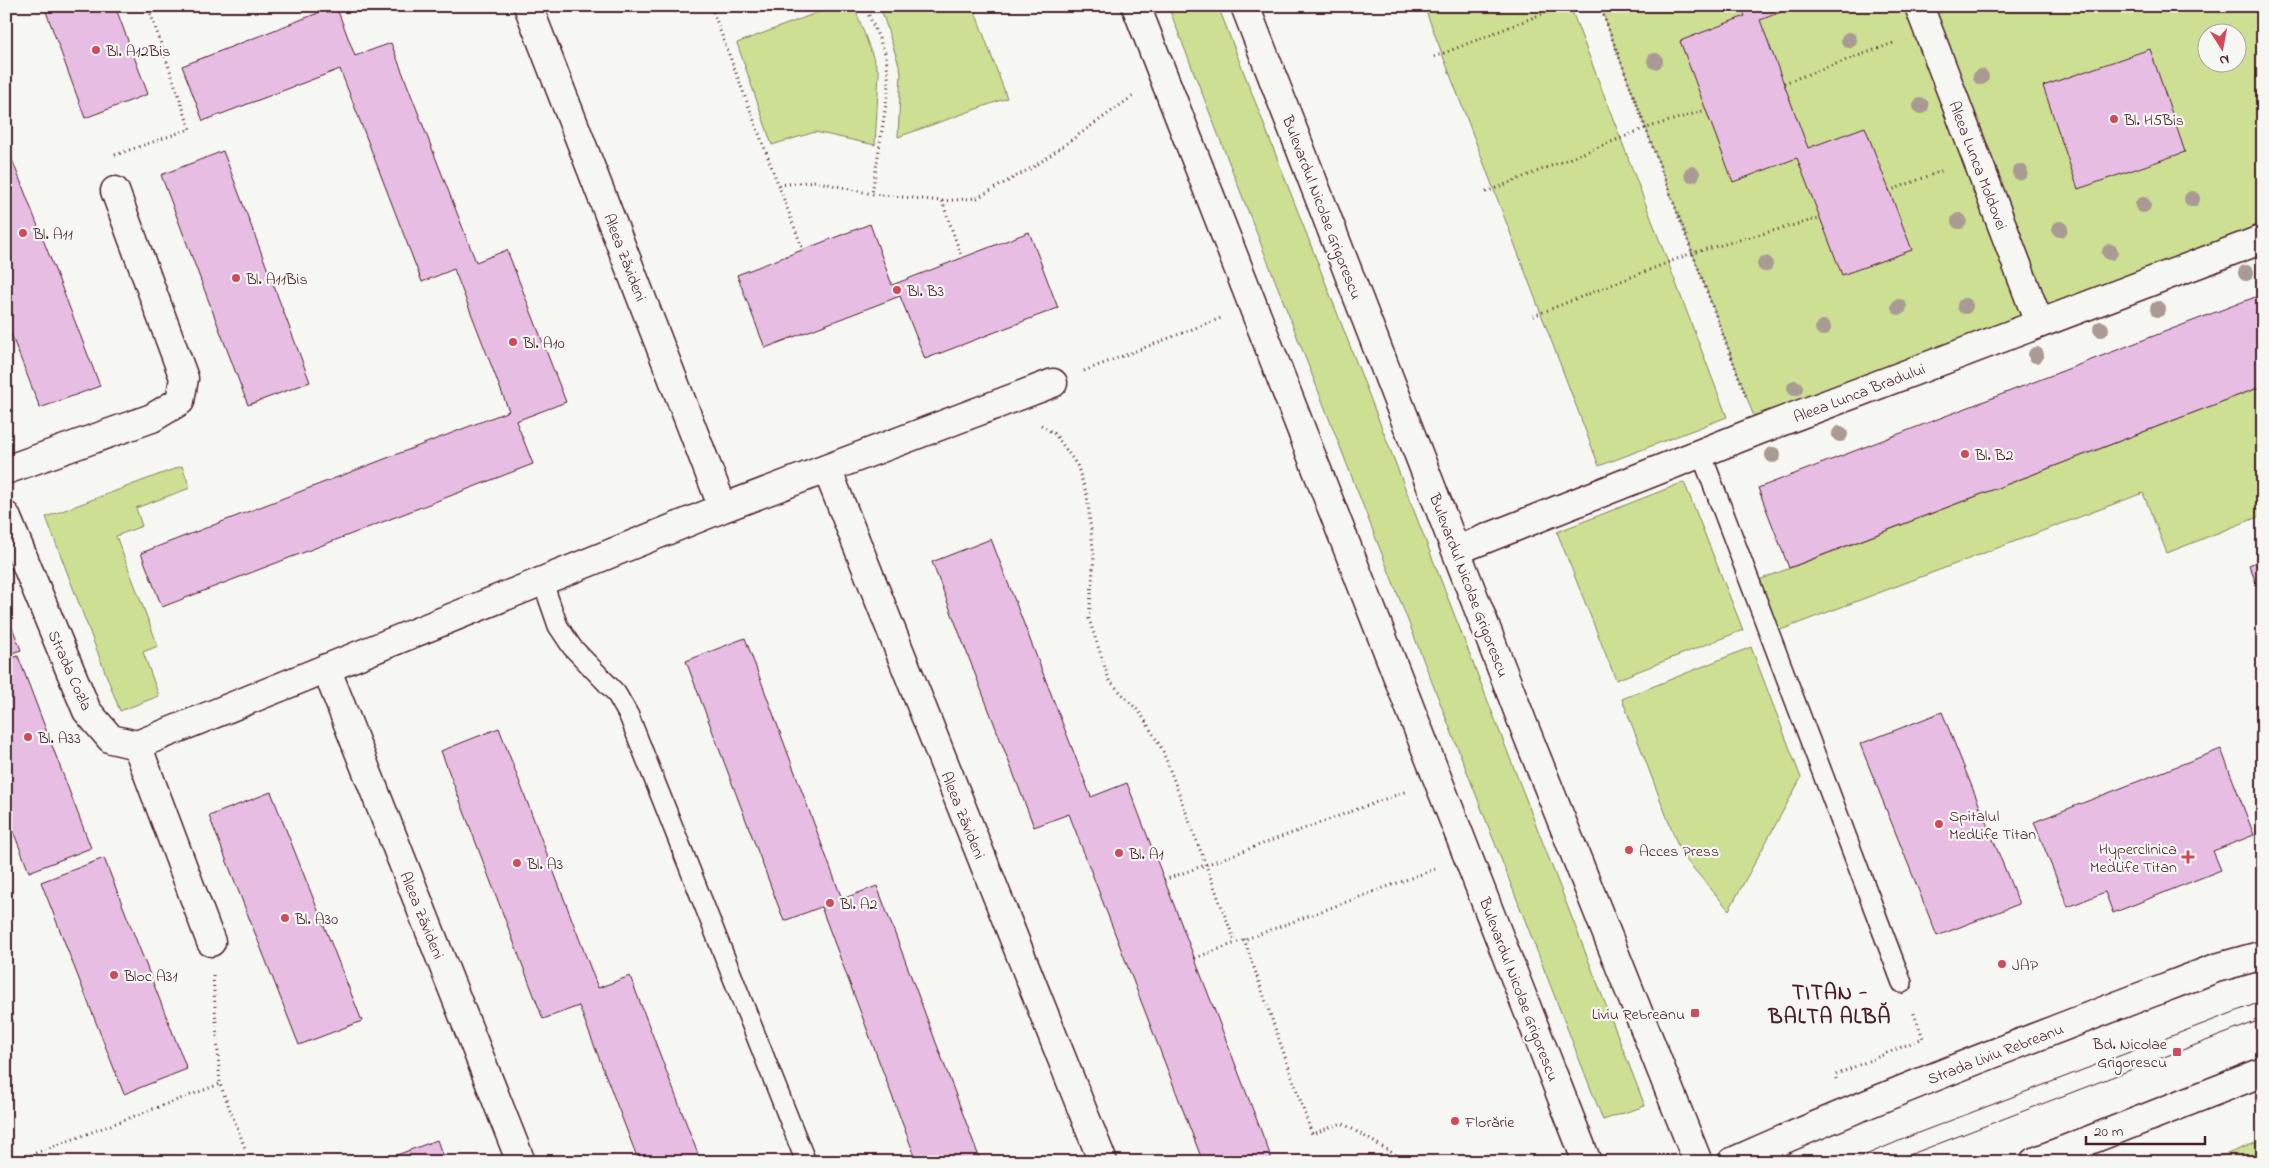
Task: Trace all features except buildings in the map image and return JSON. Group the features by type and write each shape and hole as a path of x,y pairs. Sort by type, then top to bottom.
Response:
{"street":[{"name":"Aleea Zăvideni","path":"528,6 723,508"},
{"name":"Bulevardul Nicolae Grigorescu","path":"1136,6 1587,1162"},
{"name":"Bulevardul Nicolae Grigorescu","path":"1245,6 1525,729 1698,1162"},
{"name":"Aleea Lunca Moldovei","path":"1924,18 2039,323"},
{"path":"6,470 152,418 180,401 184,378 115,191"},
{"name":"Aleea Lunca Bradului","path":"1457,550 1759,430 2263,239"},
{"path":"211,942 137,745 723,508 1053,383"},
{"name":"Aleea Zăvideni","path":"827,469 1103,1162"},
{"name":"Strada Cozla","path":"6,516 87,710 111,739 137,745"},
{"name":"Aleea Zăvideni","path":"326,668 521,1162"},
{"name":"Strada Liviu Rebreanu","path":"1732,1162 1849,1110 1938,1075 2216,968 2263,955"},
{"path":"2034,1162 2263,1072"}],"lane":[{"path":"1701,453 1902,982"},
{"path":"542,580 558,626 572,646 616,693 629,716 806,1162"}],"path":[{"path":"115,191 103,159 190,130 148,6"},
{"path":"865,6 886,55 889,85 872,194"},
{"path":"1434,57 1562,6"},
{"path":"1600,6 1759,430"},
{"path":"713,12 803,250"},
{"path":"1784,83 1924,18"},
{"path":"779,185 815,181 872,194 942,201 977,198 1035,166 1162,75"},
{"path":"1486,192 1646,128 1706,110"},
{"path":"1889,191 1976,157"},
{"path":"942,201 962,258"},
{"path":"1533,316 1692,254 1820,218"},
{"path":"1053,383 1253,306"},
{"path":"1004,401 1055,434 1078,465 1087,495 1094,557 1089,619 1109,680 1141,714 1162,749 1235,942"},
{"path":"1164,880 1438,780"},
{"path":"1194,958 1468,857"},
{"path":"1244,939 1312,1134 1342,1123 1408,1162"},
{"path":"211,942 220,1084 245,1148"},
{"path":"1835,1075 1923,1038 1902,982"},
{"path":"12,1162 220,1084"}],"green space":[{"path":"835,6 854,6 879,73 875,145 815,132 772,145 737,43"},
{"path":"880,6 973,6 1007,98 898,137 901,71"},
{"path":"1168,6 1218,6 1645,1106 1603,1120"},
{"path":"1424,6 1570,6 1727,417 1599,466"},
{"path":"1600,6 2263,6 2263,239 1759,430"},
{"path":"2263,386 2263,515 2167,553 2143,493 1770,634 1759,580"},
{"path":"182,466 190,488 136,508 142,526 116,536 158,646 143,652 159,696 120,711 46,517"},
{"path":"1684,482 1743,630 1616,680 1557,532"},
{"path":"1751,647 1801,778 1729,910 1681,854 1622,699"},
{"path":"2263,1140 2263,1162 2206,1162"}],"tram line":[{"path":"1849,1162 1918,1133 2263,1001"},
{"path":"1891,1162 2263,1019"}],"place":[{"name":"Bl. A12Bis","path":"96,50"},
{"name":"Bl. H5Bis","path":"2114,119"},
{"name":"Bl. A11","path":"23,233"},
{"name":"Bl. A11Bis","path":"236,278"},
{"name":"Bl. B3","path":"897,290"},
{"name":"Bl. A10","path":"513,342"},
{"name":"Bl. B2","path":"1965,454"},
{"name":"Bl. A33","path":"28,737"},
{"name":"Spitalul MedLife Titan","path":"1939,824"},
{"name":"Acces Press","path":"1629,850"},
{"name":"Bl. A1","path":"1119,853"},
{"name":"Hyperclinica MedLife Titan","path":"2188,857"},
{"name":"Bl. A3","path":"517,863"},
{"name":"Bl. A2","path":"830,903"},
{"name":"Bl. A30","path":"285,918"},
{"name":"JAP","path":"2002,964"},
{"name":"Bloc A31","path":"114,975"},
{"name":"Liviu Rebreanu","path":"1695,1013"},
{"name":"Bd. Nicolae Grigorescu","path":"2177,1052"},
{"name":"Florărie","path":"1455,1121"}],"district":[{"name":"TITAN - BALTA ALBĂ","path":"1830,1004"}]}
